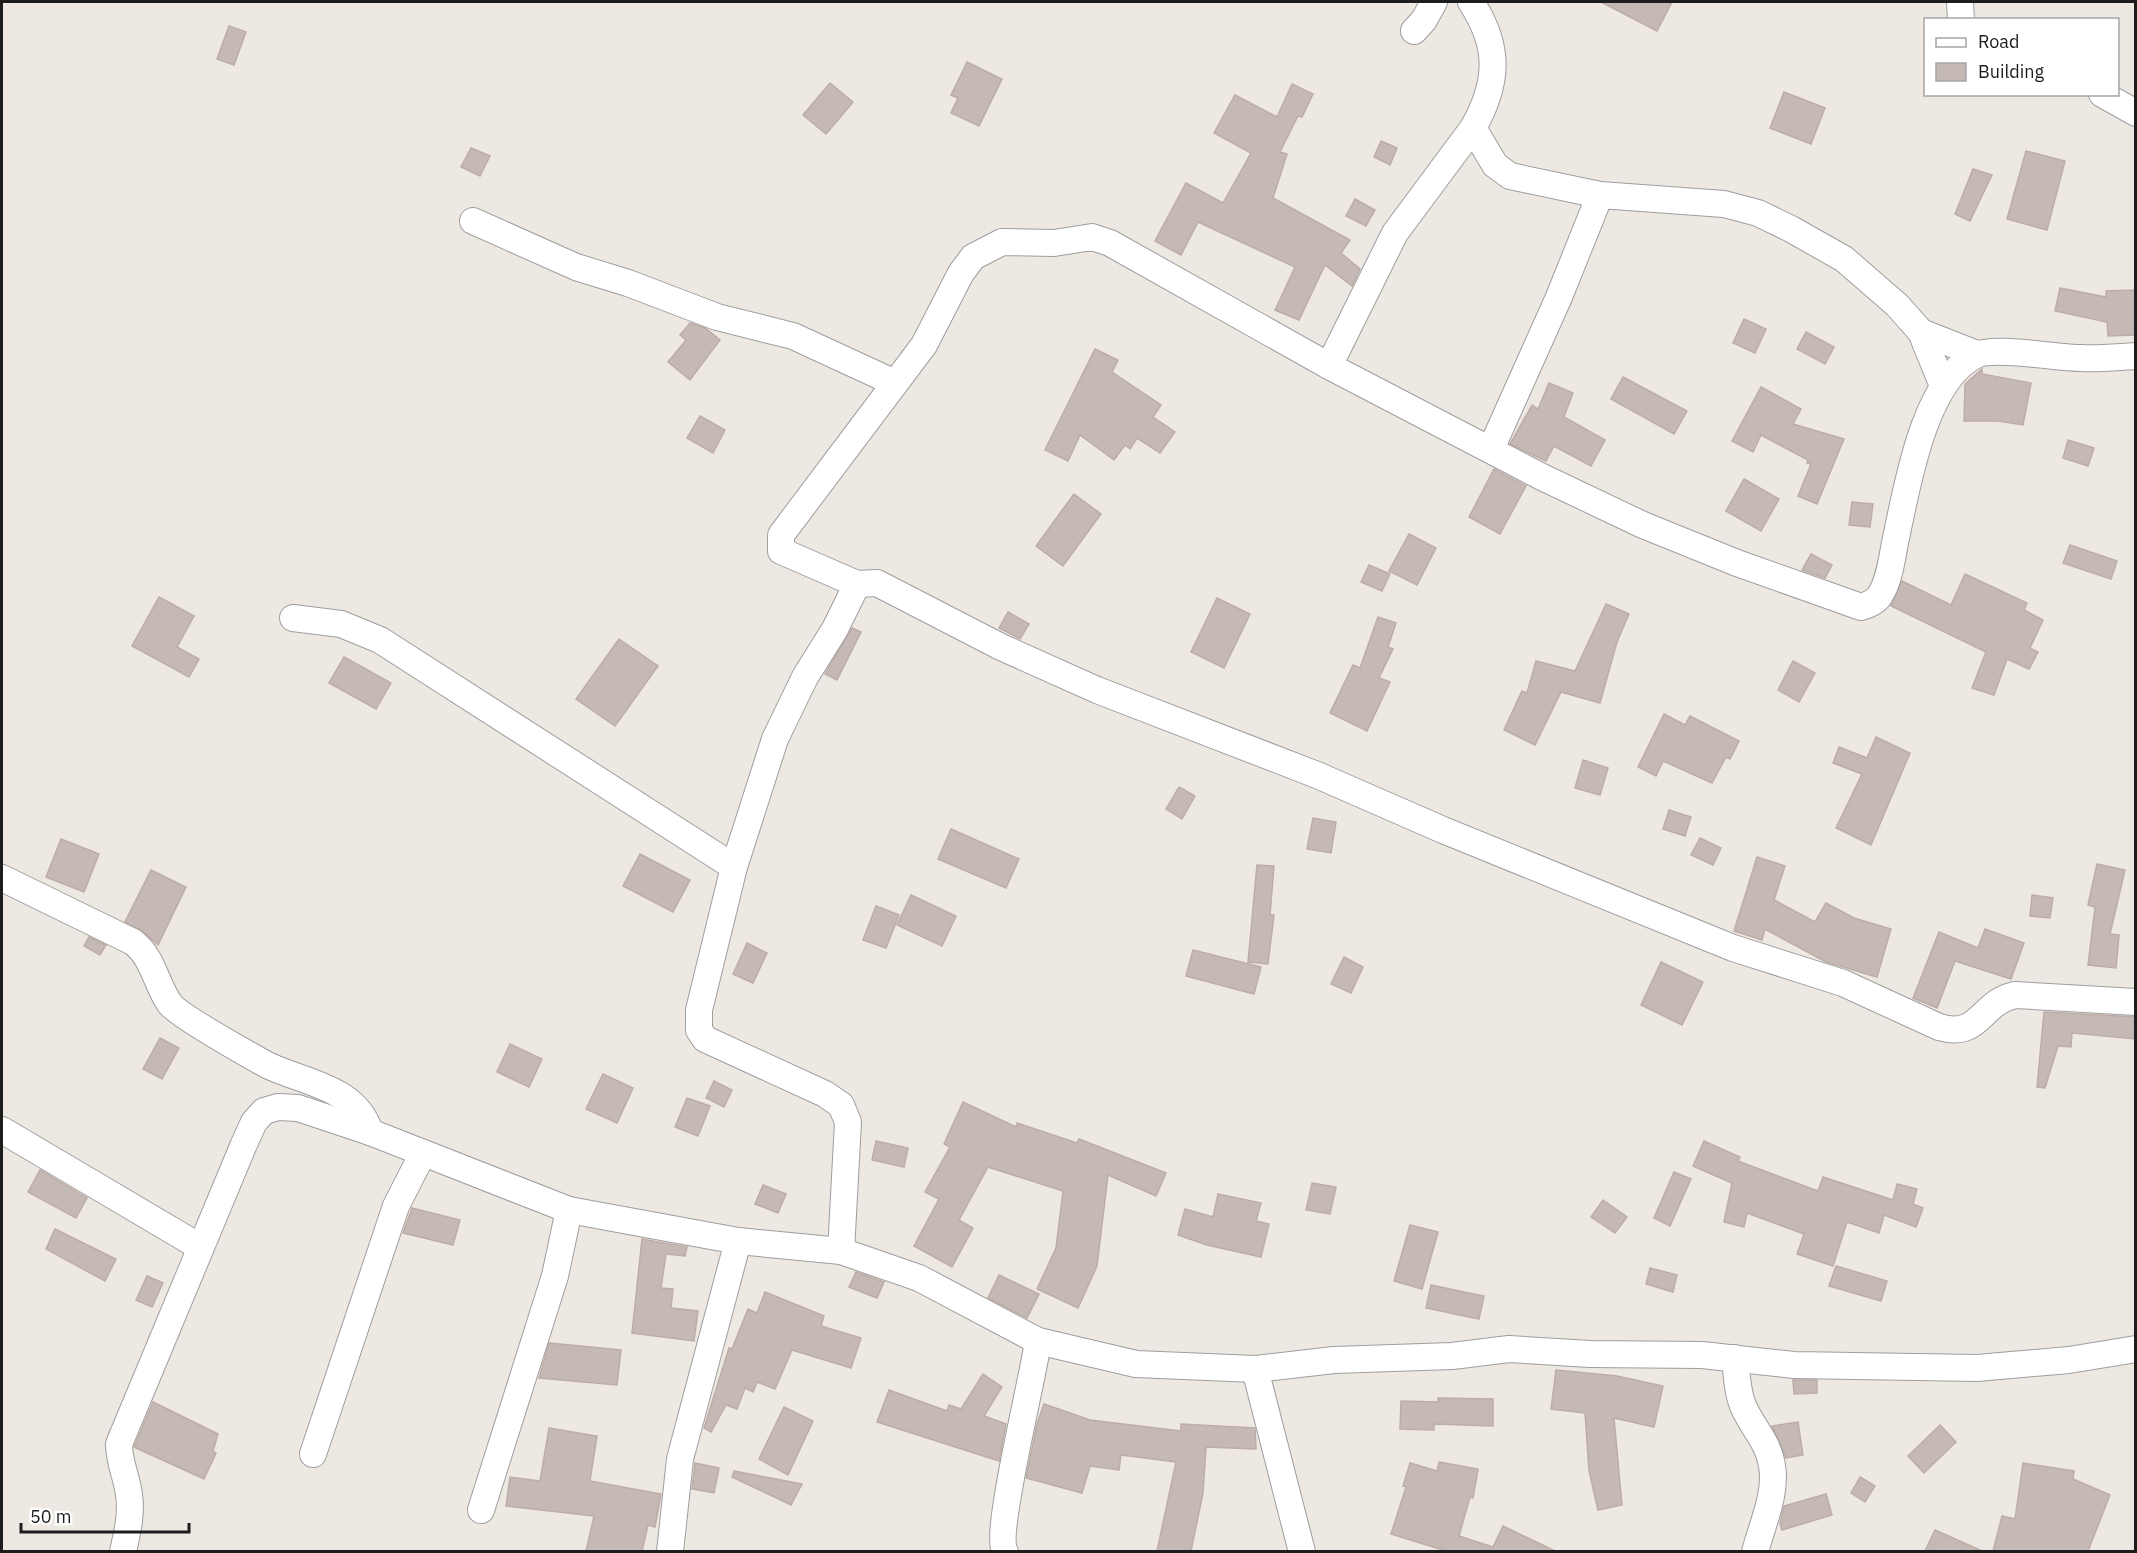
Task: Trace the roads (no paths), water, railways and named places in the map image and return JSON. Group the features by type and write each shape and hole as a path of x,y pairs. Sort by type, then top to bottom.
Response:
{"street":[{"path":"1414,31 1424,20 1434,2"},
{"path":"1329,366 1395,233 1473,128 1484,108 1492,78 1493,52 1484,21 1471,2"},
{"path":"1960,2 1961,18"},
{"path":"2106,96 2136,113"},
{"path":"1473,128 1495,165 1510,176 1600,195 1724,204 1758,213 1844,259 1877,285 1921,332 1942,386"},
{"path":"1491,449 1559,297 1600,195"},
{"path":"473,221 576,267 627,283 717,317 793,336 895,383"},
{"path":"1977,354 1942,386 1927,420 1890,568 1880,595 1868,605 1861,607 1737,563 1643,525 1542,477 1329,366 1110,243 1092,237 1054,243 1002,242 973,257 961,273 924,345 781,535 781,551 857,584 877,583 1001,646 1097,690 1317,775 1443,830 1733,948 1843,983 1939,1027 1955,1031 1966,1030 2002,998 2015,995 2136,1002"},
{"path":"1921,332 1977,354 1994,351 2083,358 2136,356"},
{"path":"841,1251 848,1122 841,1105 825,1094 705,1039 699,1030 699,1010 734,867 775,739 804,677 835,629 857,584"},
{"path":"293,618 342,624 380,640 734,867"},
{"path":"2,878 133,942 142,949 171,1006 268,1065 342,1095 366,1118 370,1132"},
{"path":"123,1551 130,1509 129,1494 119,1459 119,1444 254,1122 264,1111 278,1107 298,1108 370,1132 568,1210 738,1241 841,1251 919,1278 1038,1341 1136,1364 1255,1369 1334,1360 1452,1356 1509,1349 1735,1358 1794,1365 1977,1368 2069,1360 2136,1349"},
{"path":"2,1130 200,1247"},
{"path":"313,1454 396,1206 423,1153"},
{"path":"481,1510 549,1298 568,1210"},
{"path":"670,1551 680,1459 738,1241"},
{"path":"1005,1551 1002,1546 1005,1513 1038,1341"},
{"path":"1735,1358 1742,1406 1760,1431 1773,1466 1772,1488 1755,1551"},
{"path":"1255,1369 1302,1551"}]}
